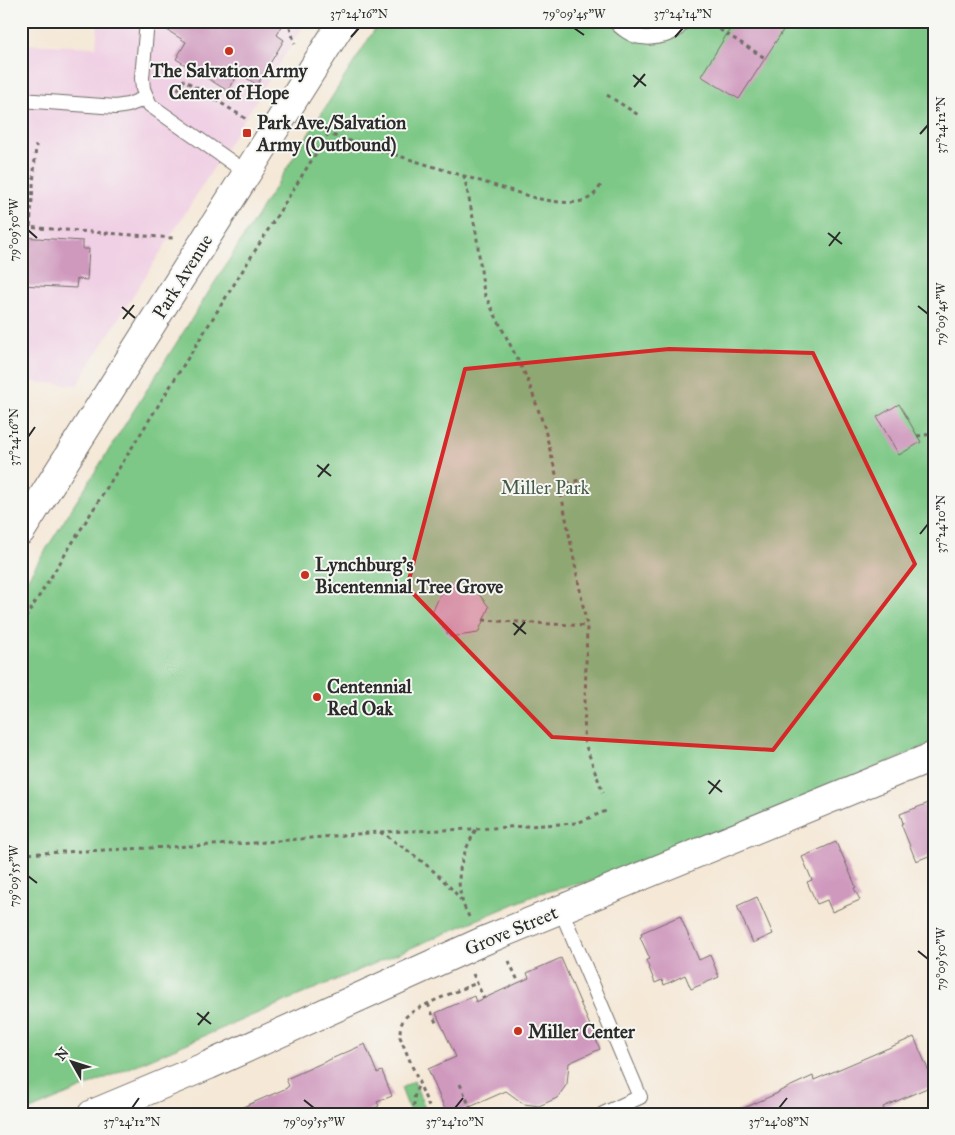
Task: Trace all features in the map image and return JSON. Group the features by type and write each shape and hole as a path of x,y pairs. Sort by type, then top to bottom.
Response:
{"street":[{"name":"Park Avenue","path":"21,531 343,21"},
{"name":"Grove Street","path":"92,1114 209,1065 481,942 934,756"}],"lane":[{"path":"147,21 142,78 143,89 150,105 247,173"},
{"path":"615,21 625,30 641,38 662,36 676,30 684,21"},
{"path":"21,100 116,107 128,105 146,98"},
{"path":"560,910 640,1097 603,1114"}],"path":[{"path":"295,21 290,28 295,44"},
{"path":"706,21 765,58"},
{"path":"164,99 177,91 184,80 248,120"},
{"path":"608,95 640,116"},
{"path":"21,625 328,134 535,198 557,202 577,202 592,197 602,184"},
{"path":"30,228 36,145"},
{"path":"464,175 476,232 484,293 527,378 544,426 559,485 587,626 584,741 603,793"},
{"path":"25,227 174,238"},
{"path":"917,436 934,434"},
{"path":"559,485 584,479"},
{"path":"483,620 587,626"},
{"path":"21,854 254,843 379,832 476,829 578,822 606,811"},
{"path":"472,924 462,900 460,865 466,847 476,829"},
{"path":"379,832 405,848 430,868 462,900"},
{"path":"508,959 519,983"},
{"path":"470,966 484,999"},
{"path":"432,1114 400,1037 400,1026 405,1017 416,1009 477,983"},
{"path":"428,1004 437,1025"},
{"path":"416,1114 413,1101 420,1084"},
{"path":"460,1084 473,1114"}],"highlighted area":[{"path":"669,349 813,353 915,564 773,750 552,737 407,587 465,369"}],"shaded area":[{"path":"98,21 306,21 77,385 21,381 21,44 96,47"}],"green space":[{"name":"Miller Park","path":"380,21 934,21 934,743 634,871 540,893 21,1114 21,589"},
{"path":"414,1081 427,1114 411,1114 401,1088"}],"building":[{"name":"The Salvation Army Center of Hope","path":"156,21 285,21 277,35 284,40 257,85 239,73 228,91 176,59 186,42 156,23"},
{"path":"735,21 789,21 739,99 701,76"},
{"path":"21,237 83,241 83,249 89,249 87,280 77,279 76,288 21,285"},
{"path":"899,404 921,442 899,455 877,417"},
{"path":"471,584 489,607 478,633 450,637 432,613 443,588"},
{"path":"934,801 934,854 916,861 901,824 903,823 900,814"},
{"path":"836,842 860,900 832,912 827,900 817,904 807,882 812,880 802,857"},
{"path":"757,897 773,934 753,943 737,906"},
{"path":"680,916 699,960 710,955 719,977 691,989 685,975 664,985 662,980 655,983 646,960 650,959 640,937 642,936 641,933"},
{"name":"Miller Center","path":"561,958 600,1049 569,1063 567,1084 557,1098 539,1106 524,1104 506,1091 454,1114 447,1114 428,1069 456,1057 436,1013 474,996 476,1002 529,978 527,973"},
{"path":"914,1037 934,1085 883,1107 886,1114 731,1114 813,1076 814,1080"},
{"path":"365,1044 377,1073 382,1071 392,1096 377,1102 379,1106 361,1114 227,1114 287,1088 289,1086 286,1079"}],"place":[{"name":"The Salvation Army Center of Hope","path":"229,51"},
{"name":"Park Ave./Salvation Army (Outbound)","path":"247,133"},
{"name":"Lynchburg's Bicentennial Tree Grove","path":"305,575"},
{"name":"Centennial Red Oak","path":"317,697"},
{"name":"Miller Center","path":"518,1031"}]}
